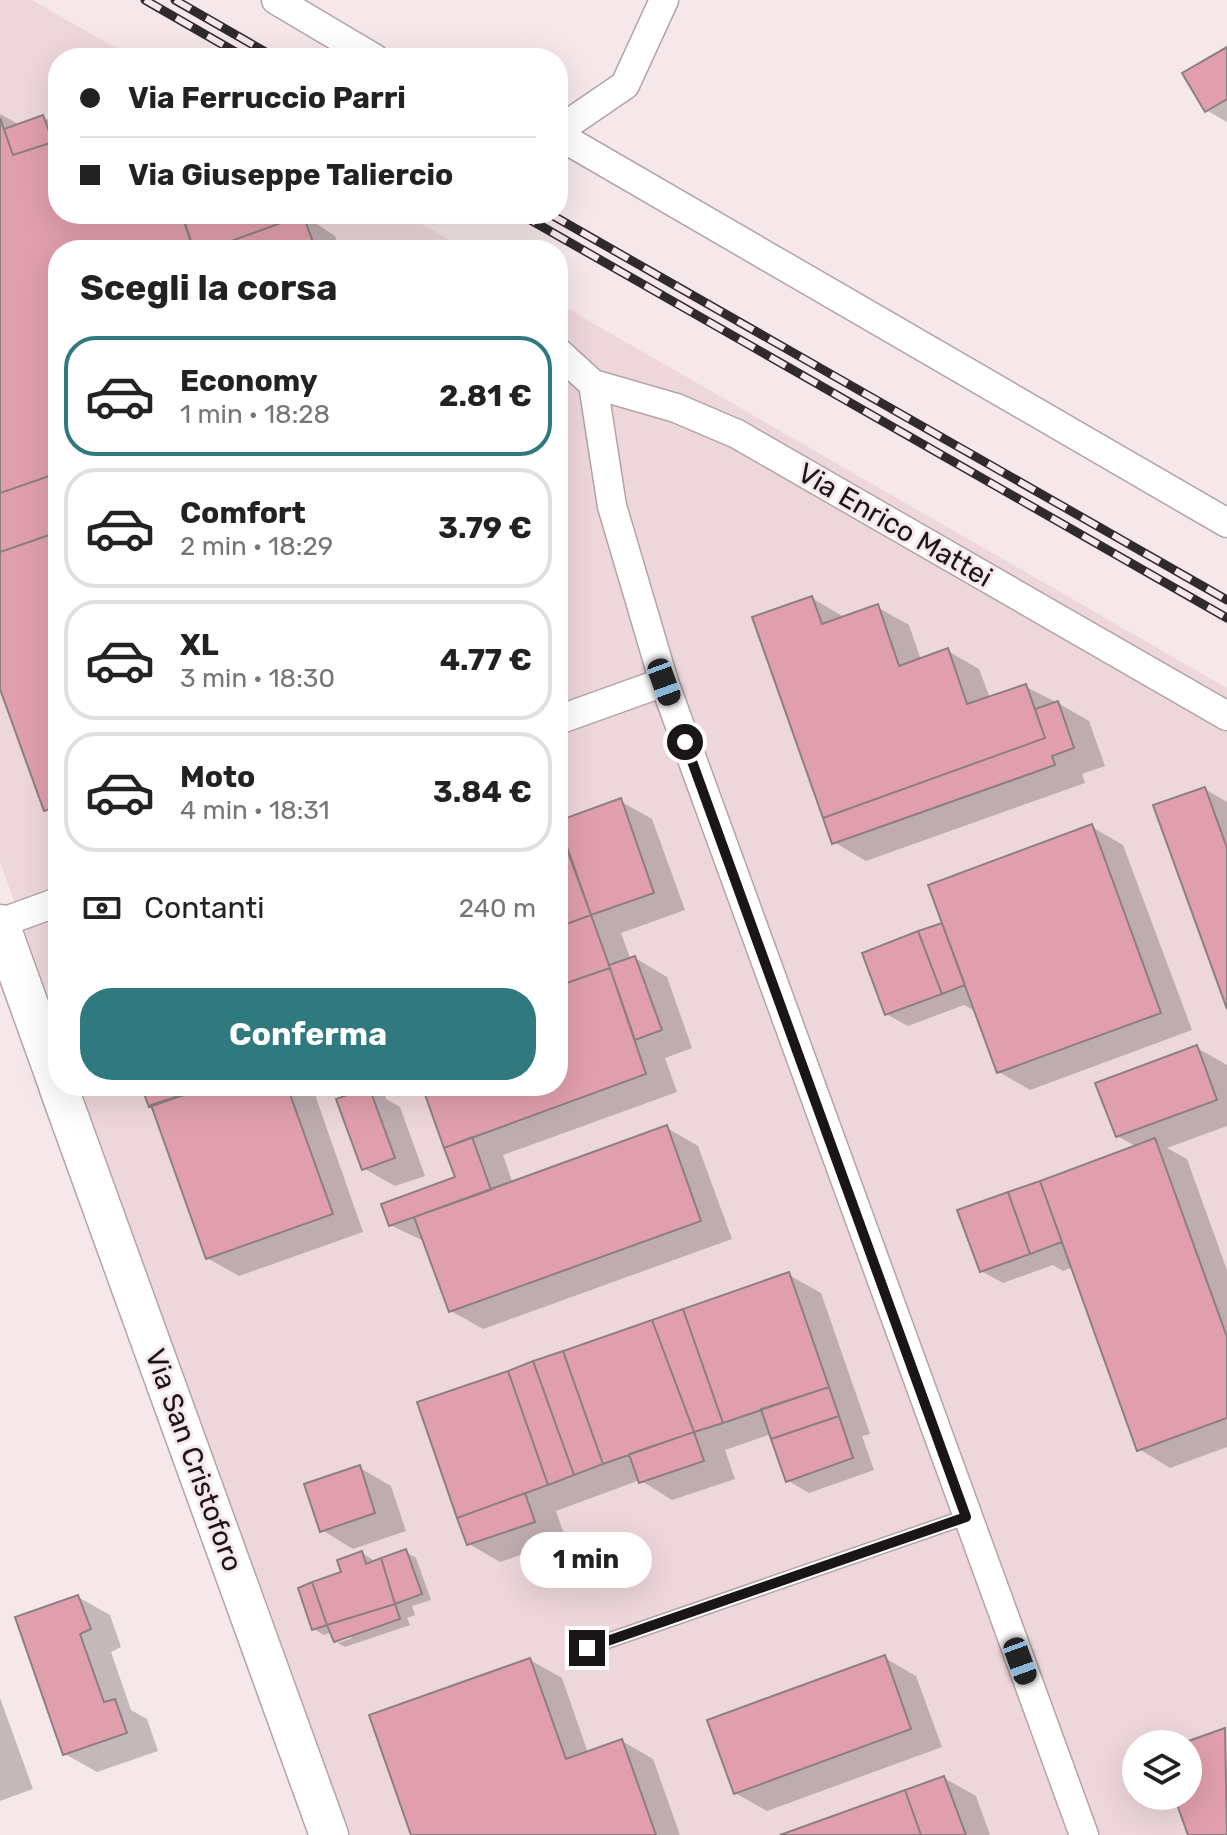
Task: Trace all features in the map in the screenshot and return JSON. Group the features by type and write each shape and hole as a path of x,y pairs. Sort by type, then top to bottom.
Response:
{"street":[{"path":"276,0 357,48"},
{"path":"568,124 625,85 664,0"},
{"path":"568,141 1227,523"},
{"name":"Via Enrico Mattei","path":"568,361 593,384 676,408 737,434 1227,716"},
{"path":"593,384 612,506 664,682 1084,1835"},
{"path":"568,716 664,682"},
{"path":"0,924 48,906"},
{"name":"Via San Cristoforo","path":"0,924 48,1057"},
{"name":"Via San Cristoforo","path":"62,1096 329,1835"}],"lane":[{"path":"587,1648 966,1517"}],"shaded area":[{"path":"0,0 32,0 116,48 48,48 48,224 422,224 450,240 48,240 48,995 0,862"},
{"path":"568,309 1227,688 1227,1835 349,1835 84,1096 568,1096"}],"building":[{"path":"1227,47 1227,99 1205,112 1182,73"},
{"path":"43,115 48,128 48,144 13,155 4,129"},
{"path":"0,118 13,155 48,144 48,224 185,224 190,240 48,240 48,476 0,493"},
{"path":"185,224 278,224 234,240 191,240"},
{"path":"278,224 306,224 312,240 234,240"},
{"path":"48,476 48,535 0,552 0,493"},
{"path":"48,535 48,810 44,811 0,689 0,552"},
{"path":"812,596 822,624 878,604 899,666 948,648 967,704 1026,684 1045,738 823,818 752,617"},
{"path":"1058,701 1074,748 1052,756 1055,765 832,844 823,818 1045,738 1035,709"},
{"path":"1205,787 1227,848 1227,1009 1153,805"},
{"path":"621,798 654,893 591,915 568,849 568,817"},
{"path":"1092,824 1161,1013 997,1073 928,885"},
{"path":"568,852 591,915 568,923"},
{"path":"591,915 610,968 568,983 568,923"},
{"path":"942,923 965,985 942,994 918,931"},
{"path":"918,931 942,994 885,1015 862,953"},
{"path":"635,956 662,1030 635,1040 609,965"},
{"path":"610,968 646,1074 444,1148 426,1096 568,1096 568,983"},
{"path":"1197,1045 1217,1100 1116,1137 1095,1083"},
{"path":"145,1096 181,1096 149,1107"},
{"path":"179,1096 291,1096 333,1214 206,1259 151,1105"},
{"path":"372,1096 395,1158 362,1170 336,1099"},
{"path":"667,1125 701,1221 449,1312 414,1217"},
{"path":"472,1137 491,1190 389,1226 381,1204 455,1177 444,1148"},
{"path":"1155,1138 1227,1337 1227,1418 1137,1451 1040,1181"},
{"path":"1040,1181 1062,1242 1030,1254 1008,1192"},
{"path":"1008,1192 1030,1254 980,1272 957,1210"},
{"path":"789,1272 829,1387 723,1423 683,1309"},
{"path":"683,1309 723,1423 694,1432 652,1320"},
{"path":"652,1320 694,1432 603,1464 563,1351"},
{"path":"563,1351 603,1464 574,1475 533,1361"},
{"path":"533,1361 574,1475 548,1485 508,1371"},
{"path":"508,1371 548,1485 457,1518 417,1402"},
{"path":"829,1387 839,1416 771,1439 761,1409"},
{"path":"839,1416 853,1458 786,1482 771,1439"},
{"path":"694,1432 704,1461 639,1483 629,1454"},
{"path":"360,1465 375,1513 320,1532 304,1484"},
{"path":"525,1493 535,1522 467,1545 457,1518"},
{"path":"406,1549 422,1594 395,1604 381,1558"},
{"path":"362,1551 366,1564 381,1558 395,1604 327,1625 312,1582 341,1572 337,1560"},
{"path":"312,1582 327,1625 312,1630 298,1588"},
{"path":"78,1595 91,1629 80,1634 104,1702 115,1699 127,1733 63,1755 15,1617"},
{"path":"395,1604 400,1619 334,1642 327,1625"},
{"path":"885,1655 911,1729 734,1794 707,1720"},
{"path":"530,1658 566,1759 622,1739 656,1835 411,1835 369,1715"},
{"path":"1225,1728 1227,1835 1188,1835 1179,1810 1202,1810 1202,1736"},
{"path":"944,1776 966,1835 921,1835 905,1790"},
{"path":"905,1790 921,1835 780,1835"}],"railway":[{"path":"145,0 229,48"},
{"path":"175,0 259,48"},
{"path":"538,224 566,240"},
{"path":"568,224 1227,600"},
{"path":"568,241 1227,618"}],"route":[{"path":"587,1648 966,1517 685,742"}]}
